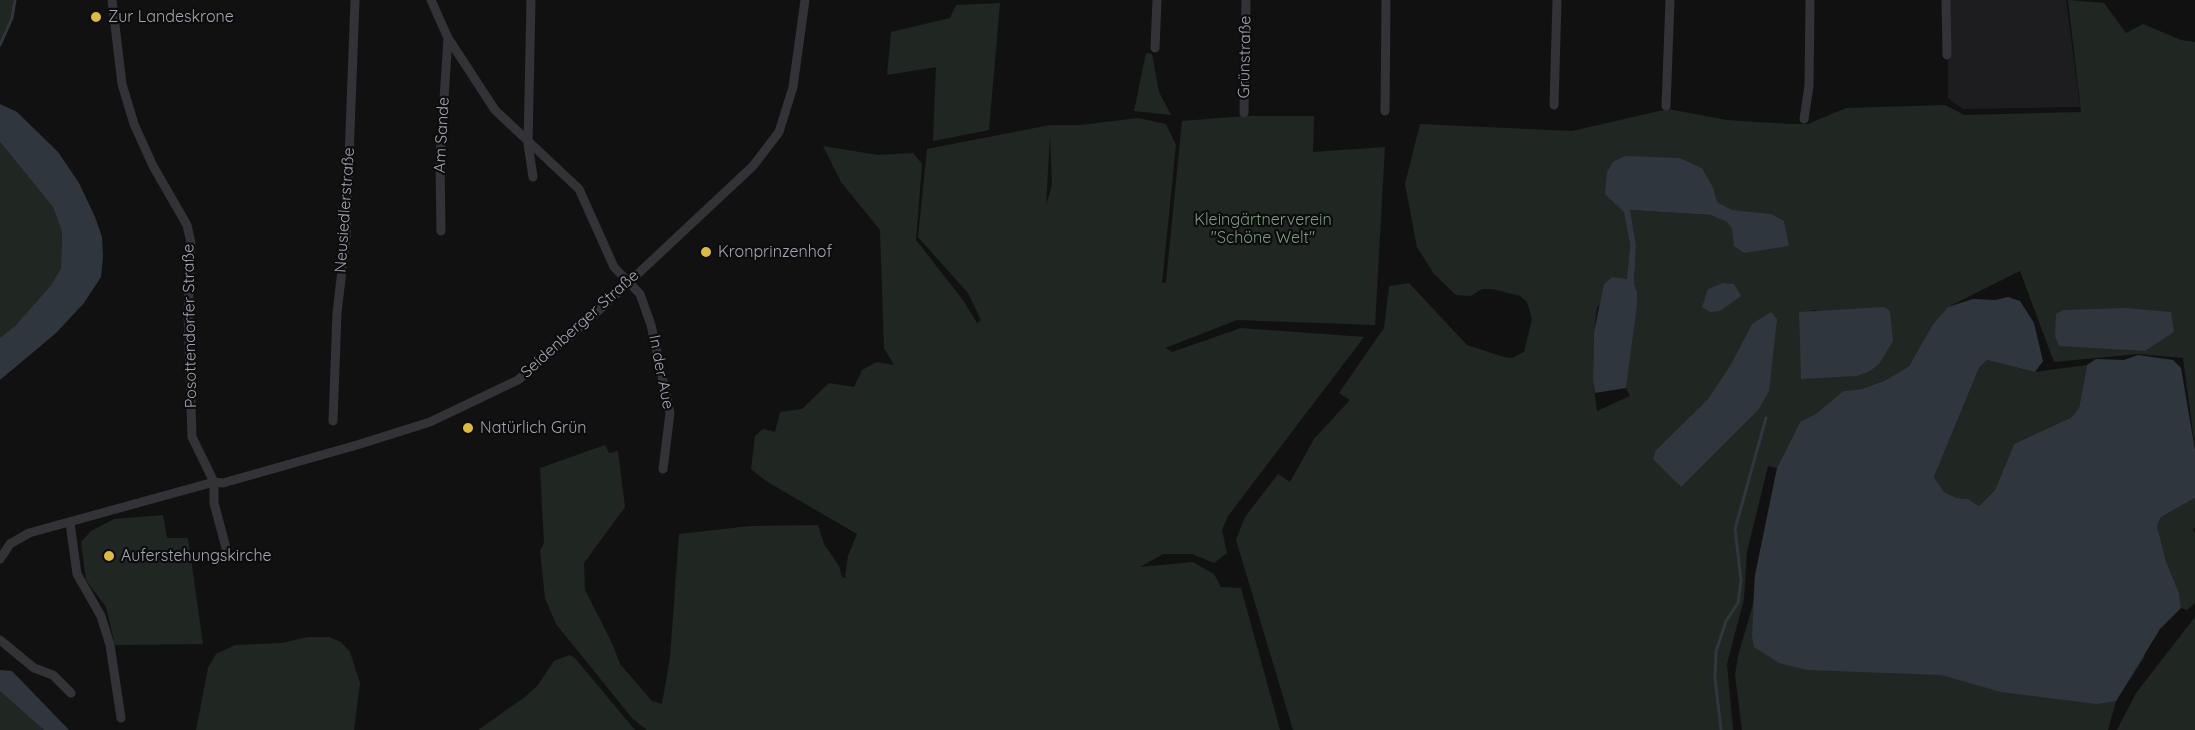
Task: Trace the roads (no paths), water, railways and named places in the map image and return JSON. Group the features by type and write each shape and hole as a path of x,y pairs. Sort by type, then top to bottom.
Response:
{"street":[{"name":"Posottendorfer Straße","path":"112,0 120,74 134,124 153,166 187,225 191,243 188,314 192,437 214,482"},
{"name":"Neusiedlerstraße","path":"333,421 337,313 346,236 355,0"},
{"name":"Am Sande","path":"431,0 448,38 495,110 528,144"},
{"path":"531,0 528,144 533,177"},
{"name":"Seidenberger Straße","path":"0,559 10,544 28,533 214,482 223,483 357,445 430,422 475,403 518,380 630,281 753,166 779,132 793,87 805,0"},
{"path":"1155,48 1156,0"},
{"name":"Grünstraße","path":"1244,113 1246,0"},
{"path":"1385,111 1386,0"},
{"path":"1554,105 1557,0"},
{"path":"1666,106 1670,0"},
{"path":"1804,119 1809,86 1810,0"},
{"path":"1946,0 1947,56"},
{"name":"Am Sande","path":"441,231 440,160 448,38"},
{"name":"In der Aue","path":"528,144 568,176 579,189 614,267 630,281 640,294 651,325 670,413 663,469"},
{"path":"214,482 214,503 226,548"},
{"path":"70,523 77,574 101,616 110,645 121,718"},
{"path":"0,640 26,663 52,675 71,693"}],"waterway":[{"path":"0,45 12,18 15,0"},
{"path":"1721,730 1715,678 1716,652 1726,621 1738,603 1741,580 1735,529 1766,418"}],"place":[{"name":"Zur Landeskrone","path":"96,17"},
{"name":"Kronprinzenhof","path":"706,252"},
{"name":"Natürlich Grün","path":"468,428"},
{"name":"Auferstehungskirche","path":"109,556"}],"park label":[{"name":"Kleingärtnerverein \"Schöne Welt\"","path":"1263,229"}]}
